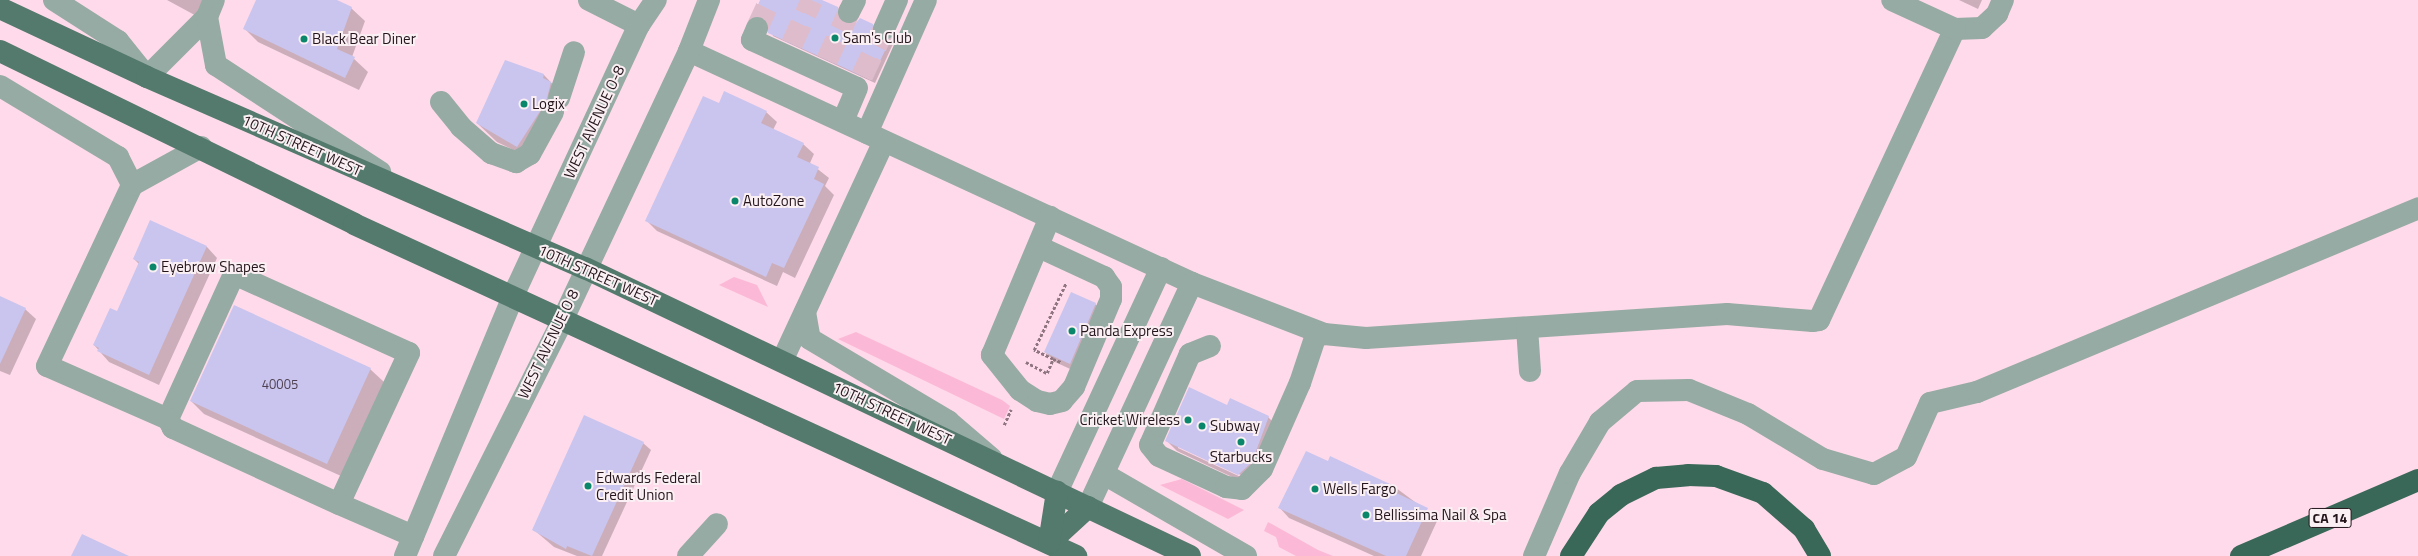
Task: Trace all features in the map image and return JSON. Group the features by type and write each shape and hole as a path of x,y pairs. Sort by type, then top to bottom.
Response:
{"highway":[{"path":"1571,556 1599,513 1622,495 1656,478 1688,475 1716,476 1763,493 1804,529 1820,556"},
{"name":"CA 14","path":"2241,556 2418,480"}],"main road":[{"name":"10TH STREET WEST","path":"0,8 147,77 585,268 994,461 1190,556"},
{"path":"0,51 201,147 354,224 1076,556"},
{"path":"1050,543 1057,492"},
{"path":"1050,543 1088,507"}],"street":[{"path":"54,0 118,41 147,77 210,8"},
{"path":"589,0 639,25"},
{"name":"WEST AVENUE O-8","path":"536,247 639,25 656,0"},
{"name":"WEST AVENUE O 8","path":"444,556 563,319 585,268 689,51 709,0"},
{"path":"884,29 897,0"},
{"path":"782,361 805,312 875,137 926,0"},
{"path":"1892,0 1955,29 1982,28 1997,14 2003,0"},
{"path":"210,8 216,65 410,192"},
{"path":"757,28 752,40 789,50 859,82 842,121"},
{"path":"689,51 1192,283 1316,332 1366,338 1727,314 1819,320 1955,29"},
{"path":"441,102 461,127 491,153 516,162 530,154 556,105 574,52"},
{"path":"0,86 118,157 132,185"},
{"path":"201,147 132,185 47,366 168,419 173,428 413,536"},
{"path":"1534,556 1570,473 1600,422 1637,392 1689,390 1748,414 1823,459 1874,474 1906,457 1930,403 1977,392 2418,208"},
{"path":"1039,247 1099,274 1111,287 1112,299 1084,366 1066,396 1050,404 1037,401 1020,390 992,355 1039,247 1050,217"},
{"path":"405,556 513,296 536,247"},
{"path":"1057,492 1161,268"},
{"path":"168,419 234,274 409,353 340,504"},
{"path":"1088,507 1192,283"},
{"path":"805,312 810,340 948,421 994,461"},
{"path":"1527,328 1530,371"},
{"path":"1210,346 1190,354 1150,445 1159,456 1226,487 1242,489 1262,470 1300,383 1316,332"},
{"path":"1104,474 1246,556"},
{"path":"688,556 716,524"}],"path":[{"path":"1063,364 1034,350 1066,282 1073,285"},
{"path":"1025,362 1047,372 1053,359"}],"shaded area":[{"path":"734,277 757,285 768,307 719,285"},
{"path":"856,332 1002,400 1010,406 1004,419 838,339"},
{"path":"1182,479 1244,510 1228,519 1160,485"},
{"path":"1268,522 1318,550 1333,556 1296,556 1279,547 1276,537 1264,531"}],"building":[{"name":"Black Bear Diner","path":"256,0 337,0 352,7 337,49 355,57 345,78 243,29"},
{"name":"Sam's Club","path":"760,0 822,0 838,7 838,19 844,23 856,23 860,18 873,24 874,37 879,41 890,40 871,80 768,33 767,20 753,17"},
{"name":"Logix","path":"505,60 544,74 543,78 551,82 546,102 517,147 476,123"},
{"name":"AutoZone","path":"724,91 767,111 761,123 804,143 797,157 819,167 814,179 824,184 784,268 772,263 766,277 645,221 703,96 719,103"},
{"path":"150,220 207,246 149,375 97,351 99,348 93,345 110,308 117,311 139,262 133,259"},
{"name":"Panda Express","path":"1071,292 1096,303 1070,364 1044,352"},
{"path":"0,296 26,308 0,364"},
{"path":"234,305 371,368 327,464 190,401"},
{"path":"1189,387 1227,405 1230,398 1269,416 1252,462 1238,475 1165,441"},
{"name":"Edwards Federal Credit Union","path":"584,415 644,442 592,556 567,546 566,549 532,530"},
{"path":"1306,451 1328,461 1330,456 1392,485 1390,490 1428,508 1406,556 1386,556 1278,508"},
{"path":"82,534 129,556 71,556"}],"tunnel":[{"path":"757,28 770,0"},
{"path":"792,44 812,0"},
{"path":"827,60 849,12"},
{"path":"862,76 884,29"}],"place":[{"name":"Sam's Club","path":"835,38"},
{"name":"Black Bear Diner","path":"304,39"},
{"name":"Logix","path":"524,104"},
{"name":"AutoZone","path":"735,201"},
{"name":"Eyebrow Shapes","path":"153,267"},
{"name":"Panda Express","path":"1072,331"},
{"name":"Cricket Wireless","path":"1188,420"},
{"name":"Subway","path":"1202,426"},
{"name":"Starbucks","path":"1241,442"},
{"name":"Edwards Federal Credit Union","path":"588,486"},
{"name":"Wells Fargo","path":"1315,489"},
{"name":"Bellissima Nail & Spa","path":"1366,515"}]}
